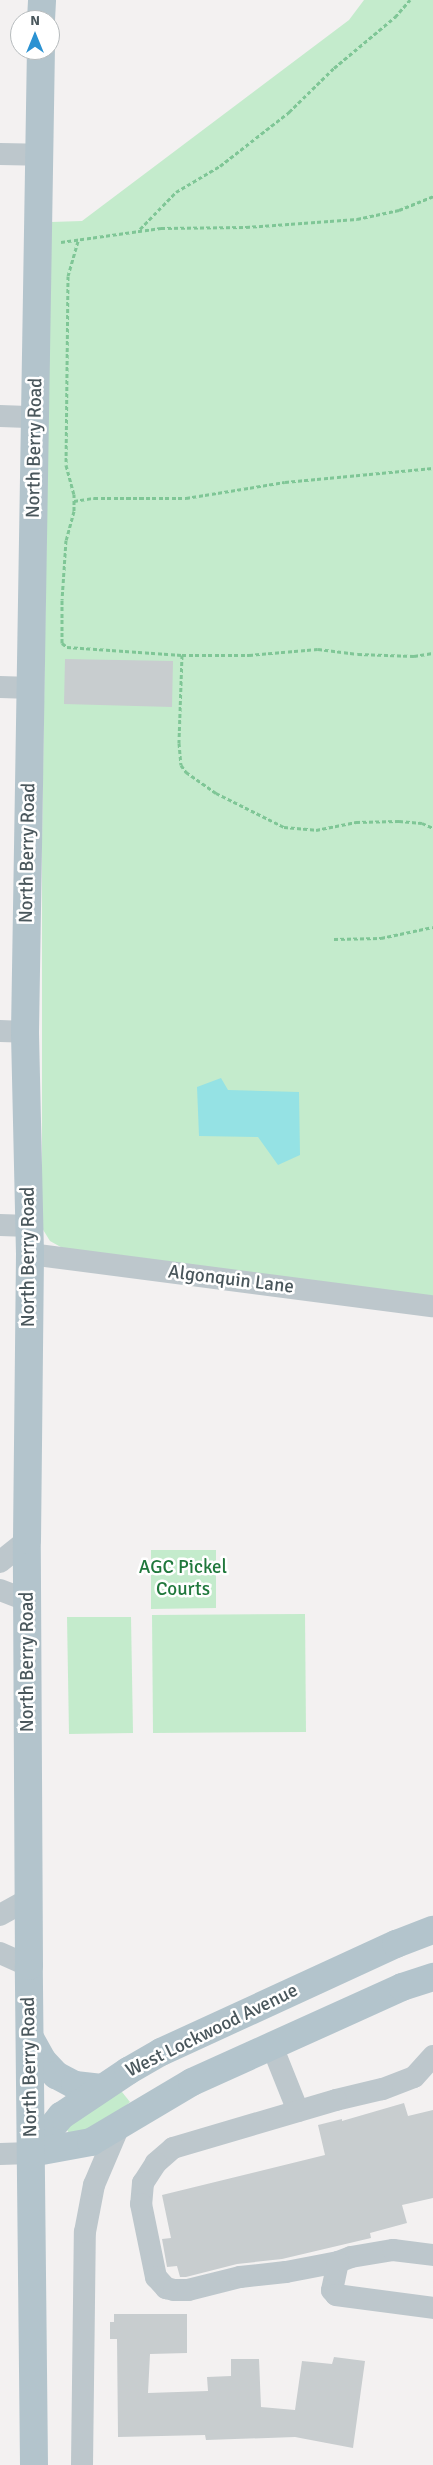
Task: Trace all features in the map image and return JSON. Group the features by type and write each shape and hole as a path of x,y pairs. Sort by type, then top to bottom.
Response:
{"main road":[{"name":"North Berry Road","path":"34,2465 28,1966 27,1540 30,1254 12,1032 32,688 41,60"},
{"name":"West Lockwood Avenue","path":"31,2153 61,2116 161,2052 396,1944 433,1930"},
{"name":"West Lockwood Avenue","path":"31,2153 91,2142 158,2100 192,2082 402,1987 433,1977"},
{"path":"257,2007 272,2046"},
{"path":"30,2038 42,2060 56,2075 75,2085 102,2088"}],"street":[{"path":"0,154 39,156"},
{"path":"0,416 35,417"},
{"path":"0,688 32,688"},
{"path":"0,1225 29,1226"},
{"name":"Algonquin Lane","path":"30,1254 433,1306"},
{"path":"0,1562 27,1540"},
{"path":"0,1590 28,1601"},
{"path":"0,1915 29,1899"},
{"path":"0,1953 28,1966"},
{"path":"272,2046 298,2111"},
{"path":"433,2056 414,2077 382,2089 298,2111 173,2148 159,2159 143,2182 141,2191 141,2204 156,2277 166,2288 174,2290 188,2290 240,2278 338,2262 350,2257 393,2250 433,2255"},
{"path":"82,2465 85,2232 94,2185 119,2126"},
{"path":"0,2154 31,2153"},
{"path":"338,2262 332,2290 336,2295 433,2308"}],"path":[{"path":"140,230 176,192 220,166 289,112 334,68 395,17 410,0"},
{"path":"38,240 78,241 140,230 246,227 357,219 399,210 433,196"},
{"path":"78,241 68,276 65,393 66,470 74,494 74,511 66,540 62,600 64,646 182,655 249,655 318,649 396,656 433,653"},
{"path":"74,501 186,498 285,482 433,468"},
{"path":"182,655 179,743 181,765 186,772 216,793 284,827 300,830 328,829 356,822 399,821 422,824 433,828"},
{"path":"334,938 381,938 433,927"}],"green space":[{"path":"364,0 433,0 433,1296 68,1251 50,1241 42,1228 42,841 51,222 82,221 349,20"},
{"name":"AGC Pickel Courts","path":"151,1550 216,1550 216,1608 151,1609"},
{"path":"305,1614 306,1732 153,1733 152,1615"},
{"path":"67,1617 131,1617 133,1733 69,1734"},
{"path":"118,2087 130,2102 108,2121 70,2135 66,2128"}],"water":[{"path":"221,1078 228,1090 299,1092 300,1155 278,1165 258,1137 199,1136 197,1087"}],"building":[{"path":"65,659 173,661 172,707 64,704"},
{"path":"404,2103 408,2116 433,2110 433,2198 402,2205 407,2223 370,2233 371,2238 282,2259 237,2264 186,2277 180,2277 177,2266 167,2267 162,2239 171,2238 162,2195 325,2155 318,2125 342,2119 342,2121"},
{"path":"114,2314 187,2314 187,2353 150,2354 148,2393 208,2391 207,2377 231,2376 231,2359 259,2359 261,2407 295,2410 302,2361 332,2364 334,2357 365,2361 353,2448 295,2437 206,2440 205,2435 118,2437 117,2339 110,2339 110,2322 114,2322"}]}
